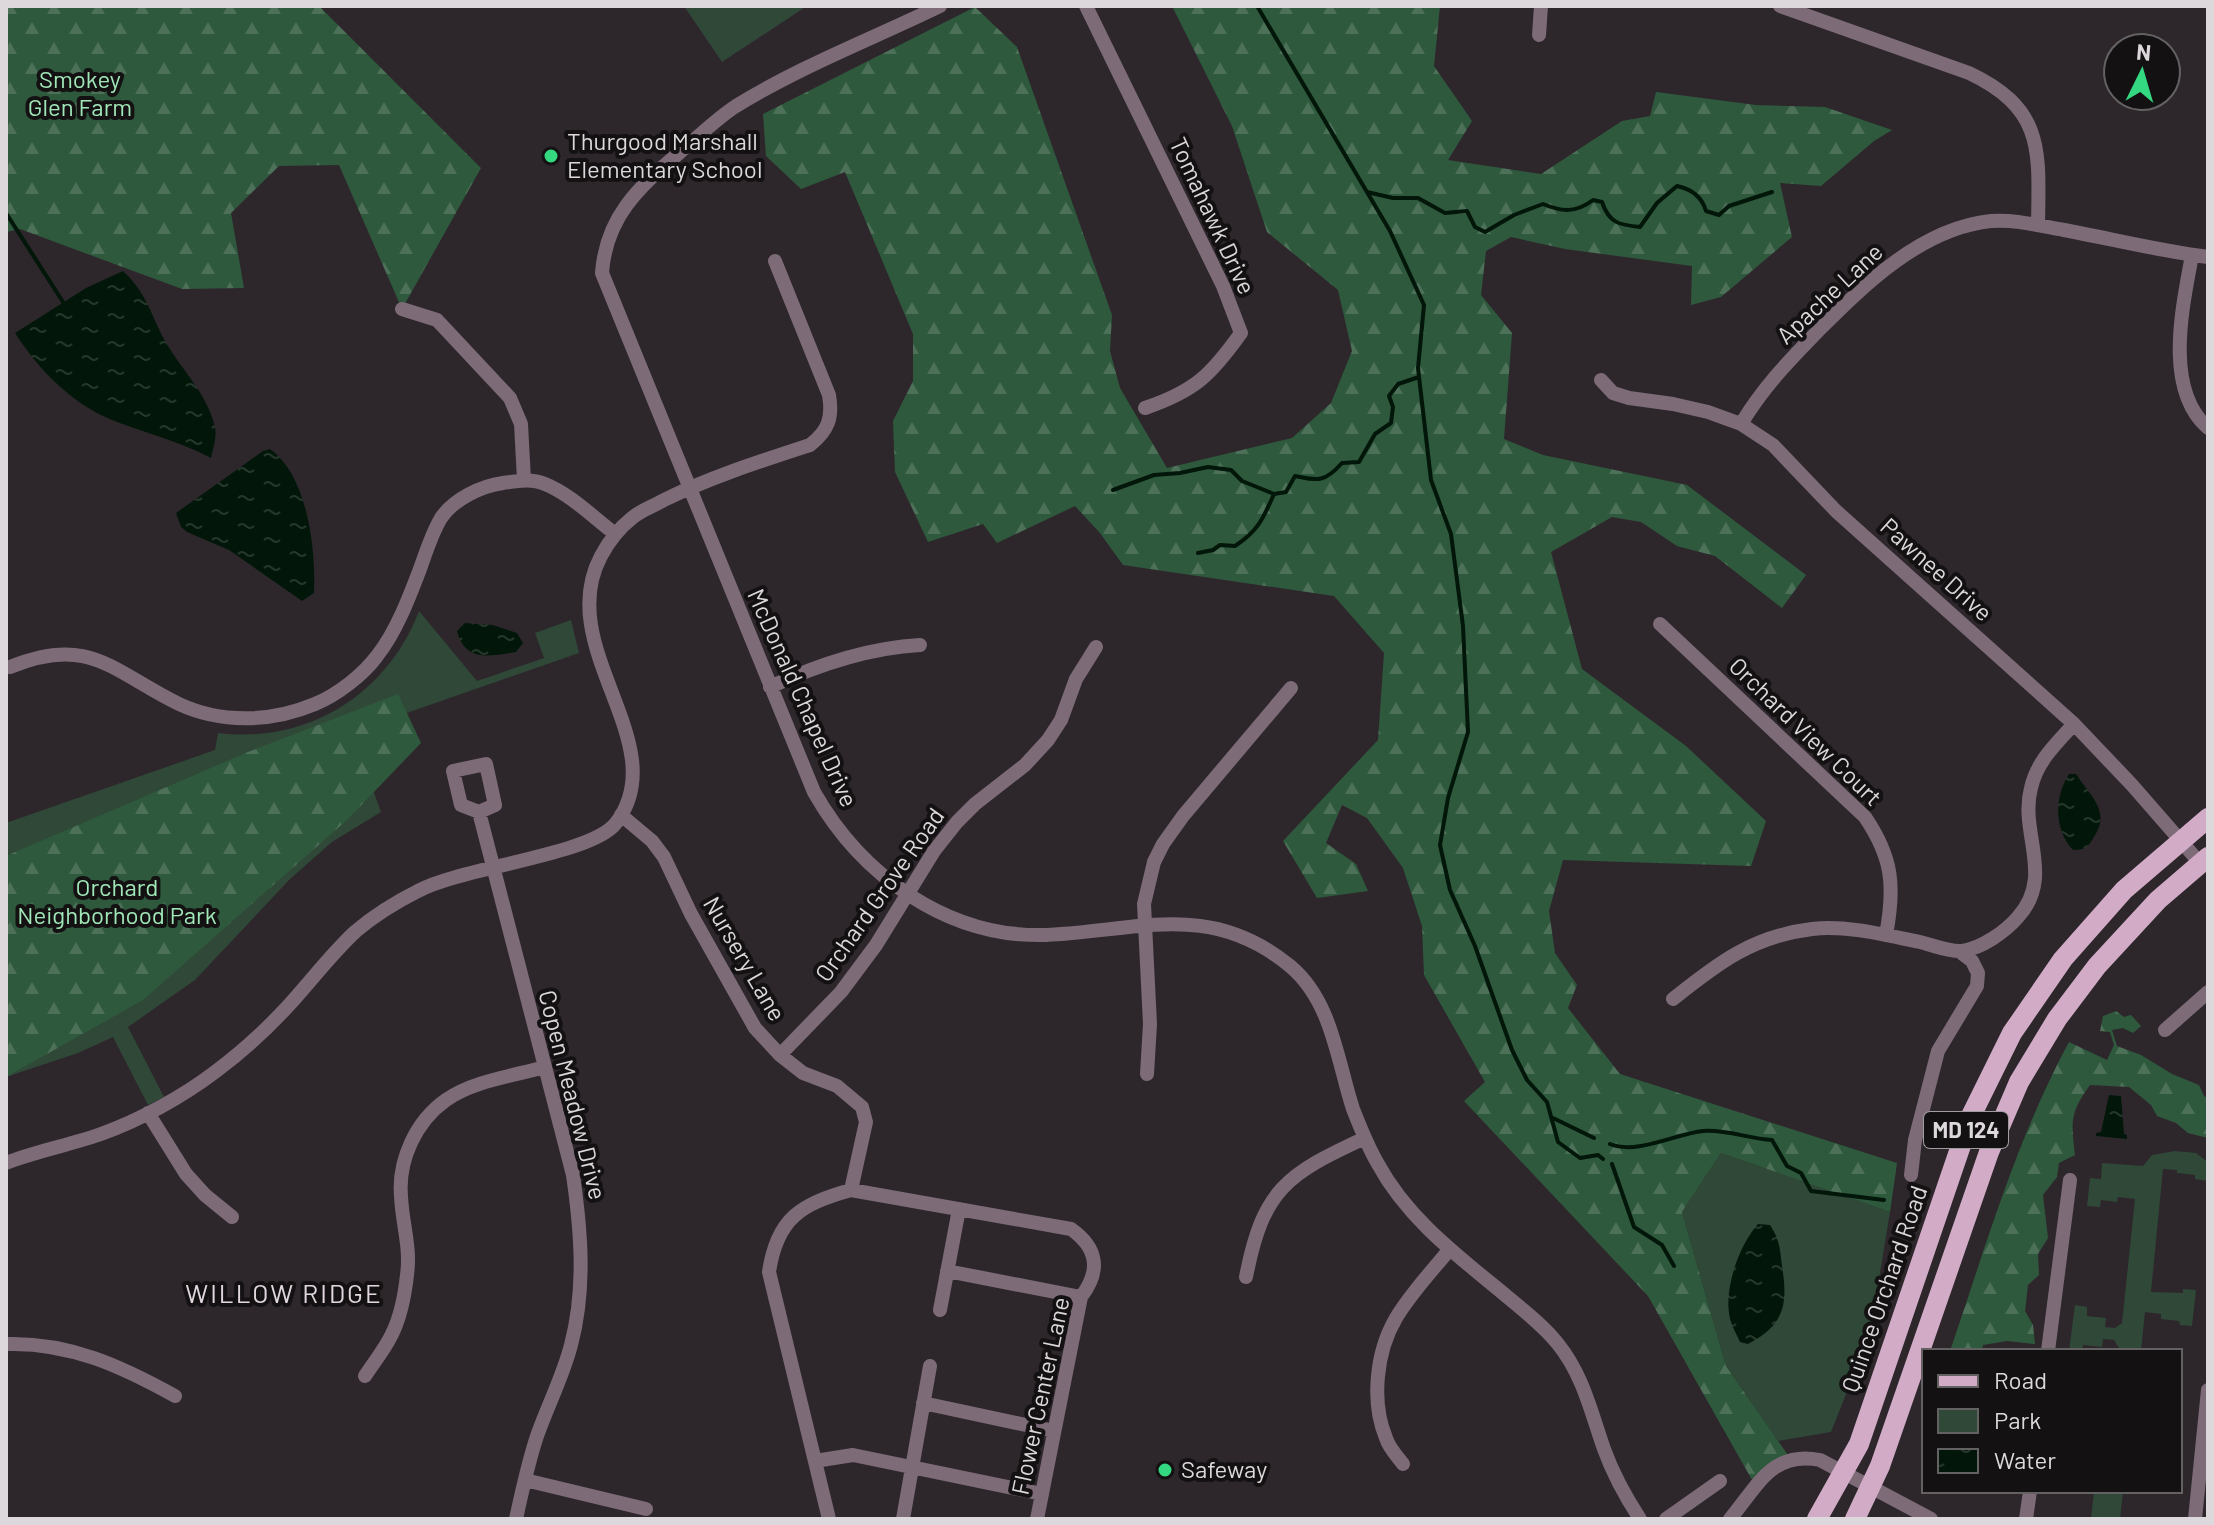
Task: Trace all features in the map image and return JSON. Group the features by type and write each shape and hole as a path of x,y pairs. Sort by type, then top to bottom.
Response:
{"main road":[{"name":"Quince Orchard Road","path":"1817,1519 1844,1474 1868,1421 1964,1137 1993,1069 2027,1009 2063,959 2124,890 2208,818"},
{"name":"MD 124","path":"1855,1519 1871,1488 1989,1152 2019,1082 2076,991 2131,928 2204,860"}],"street":[{"name":"McDonald Chapel Drive","path":"940,6 801,70 733,108 662,168 625,206 610,230 602,273 814,792 832,823 873,869 908,895 957,920 1009,933 1045,935 1189,924 1225,929 1260,944 1293,968 1324,1011 1354,1111 1378,1165 1401,1201 1450,1249 1532,1317 1565,1353 1586,1395 1619,1487 1640,1519"},
{"name":"Tomahawk Drive","path":"1086,6 1223,286 1241,333 1213,370 1197,385 1176,398 1145,408"},
{"path":"1539,35 1541,6"},
{"path":"1780,6 1810,11 1969,73 2010,98 2027,121 2039,156 2038,225"},
{"name":"Apache Lane","path":"1741,424 1760,393 1778,372 1858,291 1898,259 1960,229 1992,221 2038,225 2208,257"},
{"path":"2192,255 2183,305 2180,361 2186,395 2200,421 2208,428"},
{"path":"6,1163 103,1133 148,1113 213,1073 252,1042 287,1008 353,934 378,914 421,889 606,834 621,815 633,791 634,772 628,737 592,639 589,593 595,567 614,533 634,516 689,488 810,445 822,436 829,425 832,408 829,395 775,261"},
{"path":"402,309 437,320 510,398 521,424 524,480"},
{"name":"Pawnee Drive","path":"1601,380 1613,393 1708,412 1741,424 1773,445 1836,511 2074,724 2182,841 2204,860"},
{"path":"10,667 32,658 57,654 105,661 179,704 223,717 251,720 316,704 360,675 378,656 414,584 442,517 461,499 489,485 524,480 544,484 614,533"},
{"name":"Orchard View Court","path":"1660,624 1865,817 1886,854 1892,880 1892,903 1886,935"},
{"path":"770,687 852,656 890,647 920,645"},
{"name":"Orchard Grove Road","path":"780,1055 841,992 876,945 934,851 957,822 1025,765 1048,740 1061,720 1076,679 1096,647"},
{"path":"1147,1074 1150,1024 1145,926 1147,887 1163,844 1291,688"},
{"path":"1959,951 1979,946 2004,931 2020,915 2033,892 2037,865 2029,818 2031,787 2042,760 2074,724"},
{"name":"Copen Meadow Drive","path":"479,812 573,1175 581,1234 580,1295 572,1342 560,1382 537,1436 516,1519"},
{"name":"Nursery Lane","path":"621,815 652,841 664,857 691,914 755,1028 780,1055 803,1073 837,1086 862,1107 866,1122 851,1190"},
{"path":"1673,999 1736,952 1759,941 1788,933 1849,929 1959,951 1972,961 1978,973 1977,986 1938,1051 1915,1140 1911,1175"},
{"path":"2165,1030 2208,992"},
{"path":"365,1376 392,1334 407,1279 410,1251 401,1177 407,1149 425,1118 447,1100 473,1087 545,1067"},
{"path":"148,1113 186,1174 232,1217"},
{"path":"1246,1277 1260,1219 1276,1195 1315,1161 1365,1138"},
{"path":"2048,1349 2070,1180"},
{"path":"829,1519 769,1272 779,1239 788,1221 800,1209 819,1199 851,1190"},
{"name":"Flower Center Lane","path":"851,1190 1071,1229 1090,1247 1094,1273 1091,1284 1081,1297 1037,1519"},
{"path":"940,1310 959,1209"},
{"path":"1403,1464 1387,1442 1379,1418 1377,1388 1382,1353 1386,1336 1406,1302 1450,1249"},
{"path":"947,1271 1081,1297"},
{"path":"6,1344 54,1346 83,1353 111,1363 175,1396"},
{"path":"903,1519 930,1366"},
{"path":"2195,1519 2208,1390"},
{"path":"923,1403 1054,1431"},
{"path":"815,1461 853,1455 1042,1494"},
{"path":"1730,1519 1774,1467 1790,1458 1805,1457 1820,1460 1931,1519"},
{"path":"525,1480 646,1509"},
{"path":"1666,1519 1720,1481"},
{"path":"2026,1519 2030,1493"}],"green space":[{"name":"Smokey Glen Farm","path":"6,6 319,6 481,168 402,309 339,165 279,166 231,213 244,288 182,289 20,229 6,232"},
{"path":"684,6 807,6 722,62"},
{"path":"1172,6 1440,6 1434,66 1472,121 1448,160 1541,174 1622,121 1650,116 1656,92 1756,105 1825,107 1892,130 1874,141 1821,186 1780,183 1792,237 1721,297 1691,305 1692,266 1565,249 1511,237 1486,251 1481,295 1512,333 1504,439 1543,455 1687,485 1806,575 1782,608 1715,556 1677,546 1641,522 1612,517 1551,552 1582,669 1686,746 1766,821 1751,866 1563,860 1549,911 1555,953 1577,985 1568,1008 1620,1074 1897,1163 1890,1212 1721,1153 1682,1212 1726,1366 1790,1458 1756,1487 1648,1296 1464,1101 1485,1082 1424,975 1422,926 1403,868 1367,818 1342,805 1326,843 1356,864 1368,891 1317,898 1283,841 1378,740 1384,653 1334,596 1123,565 1075,506 997,543 983,524 928,542 895,472 893,421 913,381 913,334 845,172 801,189 766,156 763,114 975,7 1017,47 1112,315 1110,351 1120,388 1167,468 1292,438 1331,403 1352,351 1338,290 1267,232 1232,126"},
{"name":"Orchard Neighborhood Park","path":"419,611 477,681 544,658 535,633 571,620 579,653 352,732 381,812 332,842 290,879 195,980 128,1027 164,1097 148,1105 113,1037 78,1053 6,1077 6,823 215,750 218,733 251,734 282,730 340,708 387,667 405,641"},
{"name":"Orchard Neighborhood Park","path":"398,694 421,743 347,820 143,1000 6,1077 6,856 248,752"},
{"path":"2116,1011 2124,1017 2131,1015 2141,1026 2133,1033 2123,1028 2112,1030 2117,1046 2199,1085 2208,1098 2208,1138 2188,1133 2176,1123 2157,1116 2151,1105 2129,1087 2090,1085 2074,1118 2075,1155 2059,1163 2057,1177 2043,1195 2048,1238 2038,1254 2039,1275 2028,1285 2025,1311 2033,1325 2035,1344 2007,1341 1983,1345 1982,1349 1951,1349 2018,1155 2069,1042 2107,1060 2114,1045 2110,1032 2100,1031 2103,1016"},
{"path":"2175,1151 2196,1153 2208,1162 2208,1181 2195,1179 2195,1175 2177,1173 2177,1170 2163,1169 2151,1292 2183,1293 2183,1289 2196,1290 2192,1326 2161,1319 2161,1314 2145,1312 2141,1349 2120,1349 2114,1340 2103,1339 2102,1347 2083,1345 2082,1349 2069,1349 2075,1305 2087,1307 2087,1316 2106,1318 2105,1327 2115,1328 2122,1323 2135,1199 2118,1197 2117,1202 2101,1200 2100,1207 2087,1206 2090,1178 2101,1179 2102,1163 2143,1166 2152,1155"},
{"path":"1721,1153 1890,1212 1870,1334 1831,1432 1778,1441 1726,1366 1682,1212"},
{"path":"2094,1493 2123,1493 2120,1519 2091,1519"}],"water":[{"path":"123,271 139,289 162,336 207,405 215,431 211,458 112,420 83,405 45,372 15,333 86,288"},
{"path":"270,449 283,461 293,477 307,515 314,593 302,601 229,550 187,532 181,527 176,513"},
{"path":"465,623 493,625 517,633 523,643 516,652 488,656 473,653 466,648 457,631"},
{"path":"2069,774 2076,774 2100,812 2099,828 2094,837 2086,847 2077,850 2073,850 2067,842 2059,823 2061,793"},
{"path":"2109,1095 2121,1096 2127,1139 2096,1136 2101,1132"},
{"path":"1758,1224 1770,1225 1778,1240 1784,1302 1777,1321 1748,1344 1740,1342 1732,1324 1729,1290 1740,1254"}],"waterway":[{"path":"1257,6 1390,231 1424,305 1418,368 1431,480 1451,534 1463,626 1468,732 1448,798 1440,845 1450,890 1475,946 1512,1050 1527,1080 1547,1102 1558,1142 1580,1158 1598,1155 1603,1159"},
{"path":"1367,192 1393,198 1418,198 1445,213 1467,211 1475,227 1485,232 1514,215 1543,204 1569,210 1593,200 1602,202 1616,222 1640,227 1657,203 1677,186 1695,194 1706,211 1719,215 1729,206 1772,192"},
{"path":"6,213 63,302"},
{"path":"1198,553 1220,545 1235,546 1243,540 1259,524 1274,494 1286,492 1295,476 1321,478 1331,474 1342,463 1359,462 1375,434 1391,423 1393,407 1389,396 1398,384 1419,377"},
{"path":"1113,490 1154,475 1208,467 1231,470 1242,481 1274,494"},
{"path":"1553,1118 1594,1138"},
{"path":"1610,1144 1644,1146 1703,1131 1772,1140 1787,1166 1801,1173 1811,1191 1884,1200"},
{"path":"1612,1164 1634,1227 1662,1245 1674,1266"}],"place":[{"name":"Thurgood Marshall Elementary School","path":"551,156"},
{"name":"Safeway","path":"1165,1470"}],"district":[{"name":"WILLOW RIDGE","path":"284,1294"}]}
